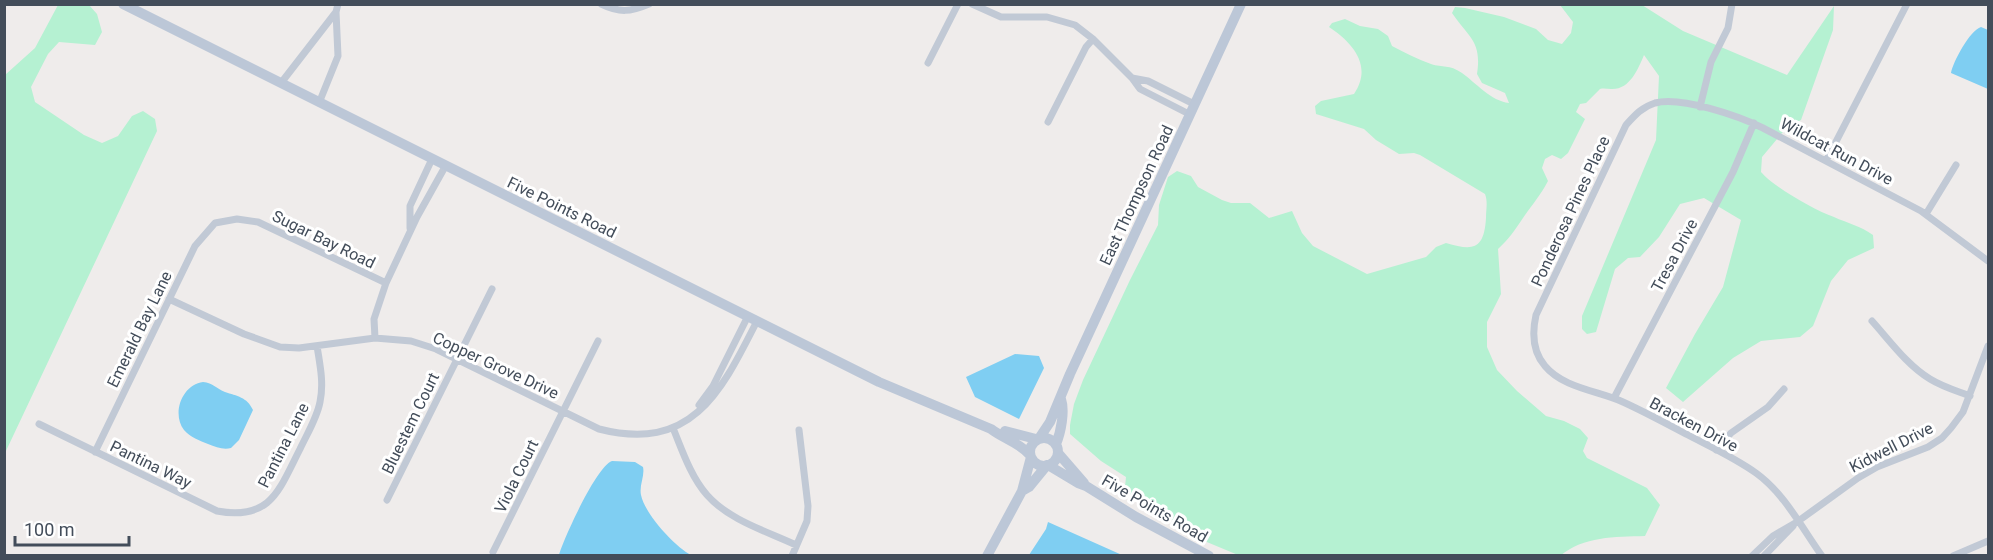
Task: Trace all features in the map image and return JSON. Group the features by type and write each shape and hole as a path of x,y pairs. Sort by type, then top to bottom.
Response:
{"street":[{"name":"Five Points Road","path":"123,4 897,390 991,429 999,436 1020,444 1030,456"},
{"path":"601,4 615,11 634,10 649,4"},
{"path":"928,63 958,4"},
{"path":"972,4 1001,17 1059,19 1076,25 1093,39 1140,88 1192,109"},
{"name":"East Thompson Road","path":"1038,438 1050,422 1056,404 1241,4"},
{"path":"1700,107 1711,62 1728,28 1732,4"},
{"path":"1826,161 1907,4"},
{"path":"281,83 337,8"},
{"path":"319,103 338,56 337,8"},
{"path":"1048,122 1086,47 1093,39"},
{"name":"Wildcat Run Drive","path":"1657,103 1678,102 1754,123 1926,214 1989,261"},
{"name":"Ponderosa Pines Place","path":"1535,346 1532,329 1536,315 1623,130 1637,112 1657,103"},
{"name":"Tresa Drive","path":"1614,398 1733,172 1754,123"},
{"path":"410,230 410,206 432,159"},
{"path":"375,338 374,319 386,283 410,230 446,165"},
{"path":"1926,214 1956,165"},
{"name":"Sugar Bay Road","path":"215,224 237,219 258,222 386,283"},
{"name":"Emerald Bay Lane","path":"95,452 195,246 215,224"},
{"name":"Bluestem Court","path":"387,500 492,289"},
{"name":"Copper Grove Drive","path":"169,299 244,334 280,347 299,348 375,338 411,342 436,349 599,429 623,435 651,435 673,428 703,402 753,318"},
{"path":"1872,321 1923,375 1970,396"},
{"name":"Viola Court","path":"493,552 598,341"},
{"name":"Pantina Lane","path":"253,511 269,502 280,488 315,418 320,404 322,384 317,346"},
{"name":"Bracken Drive","path":"1535,346 1544,364 1557,376 1614,398 1752,470 1766,482 1821,555"},
{"name":"Kidwell Drive","path":"1752,555 1773,536 1797,522 1864,474 1935,442 1957,422 1970,396 1989,346"},
{"path":"1716,450 1731,433 1768,407 1784,389"},
{"name":"East Thompson Road","path":"1057,449 1063,405 1060,398"},
{"name":"Pantina Way","path":"39,424 217,511 235,514 253,511"},
{"path":"673,428 693,474 705,494 721,509 796,545"},
{"name":"Five Points Road","path":"991,429 1001,429 1038,438"},
{"path":"792,555 807,521 808,506 799,430"},
{"path":"987,555 1022,491 1030,446 1038,438 1049,438 1057,449 1053,462 1047,465 1029,487 1022,491"},
{"name":"Five Points Road","path":"1057,449 1086,486"},
{"path":"1030,456 1035,463 1047,465"},
{"name":"Five Points Road","path":"1047,465 1205,554"},
{"name":"Kidwell Drive","path":"1764,555 1797,522"},
{"path":"1959,555 1989,541"}],"green space":[{"path":"58,5 89,5 97,14 102,32 95,45 59,42 48,54 31,87 35,102 84,135 102,143 118,136 132,116 143,111 155,119 157,131 5,453 5,75 35,48"},
{"path":"1560,5 1642,5 1683,31 1787,75 1834,6 1833,30 1801,120 1787,127 1762,157 1761,172 1806,204 1873,235 1874,248 1848,260 1831,281 1813,326 1800,337 1761,341 1733,358 1683,402 1666,388 1723,287 1741,220 1704,198 1680,204 1659,237 1640,257 1628,258 1615,269 1596,332 1587,334 1582,329 1582,316 1656,140 1659,76 1644,55 1632,78 1623,86 1600,89 1586,103 1580,104 1576,112 1585,119 1568,153 1561,159 1552,155 1545,159 1542,168 1548,181 1514,231 1498,249 1501,294 1487,322 1487,347 1497,370 1517,391 1546,416 1580,429 1588,438 1583,451 1587,458 1647,488 1660,505 1645,536 1611,537 1589,541 1569,549 1560,556 1238,555 1202,540 1171,519 1145,510 1129,494 1125,487 1126,477 1101,461 1070,434 1070,425 1074,404 1083,380 1158,225 1159,205 1168,177 1177,171 1191,176 1198,187 1222,200 1231,203 1250,203 1269,218 1292,211 1302,233 1313,246 1367,274 1426,257 1436,247 1446,243 1463,247 1475,246 1483,237 1485,229 1487,206 1485,194 1420,155 1399,154 1376,140 1364,129 1316,114 1315,106 1321,101 1354,94 1361,74 1358,56 1346,40 1329,27 1332,23 1345,19 1360,26 1378,29 1388,36 1392,46 1431,64 1457,70 1496,99 1509,103 1505,93 1482,83 1477,74 1476,47 1452,13 1455,7 1504,17 1536,29 1548,40 1562,44 1571,33 1573,22"}],"water":[{"path":"1981,27 1988,30 1988,89 1951,73 1958,54 1967,40"},
{"path":"1015,354 1039,356 1044,368 1019,419 975,397 966,377"},
{"path":"203,382 241,398 248,402 253,410 239,440 231,448 220,448 198,440 186,432 180,423 181,400 190,388"},
{"path":"612,461 635,462 643,467 641,495 648,511 669,537 691,555 559,555 590,489 605,466"},
{"path":"1048,522 1122,555 1029,555"}]}
